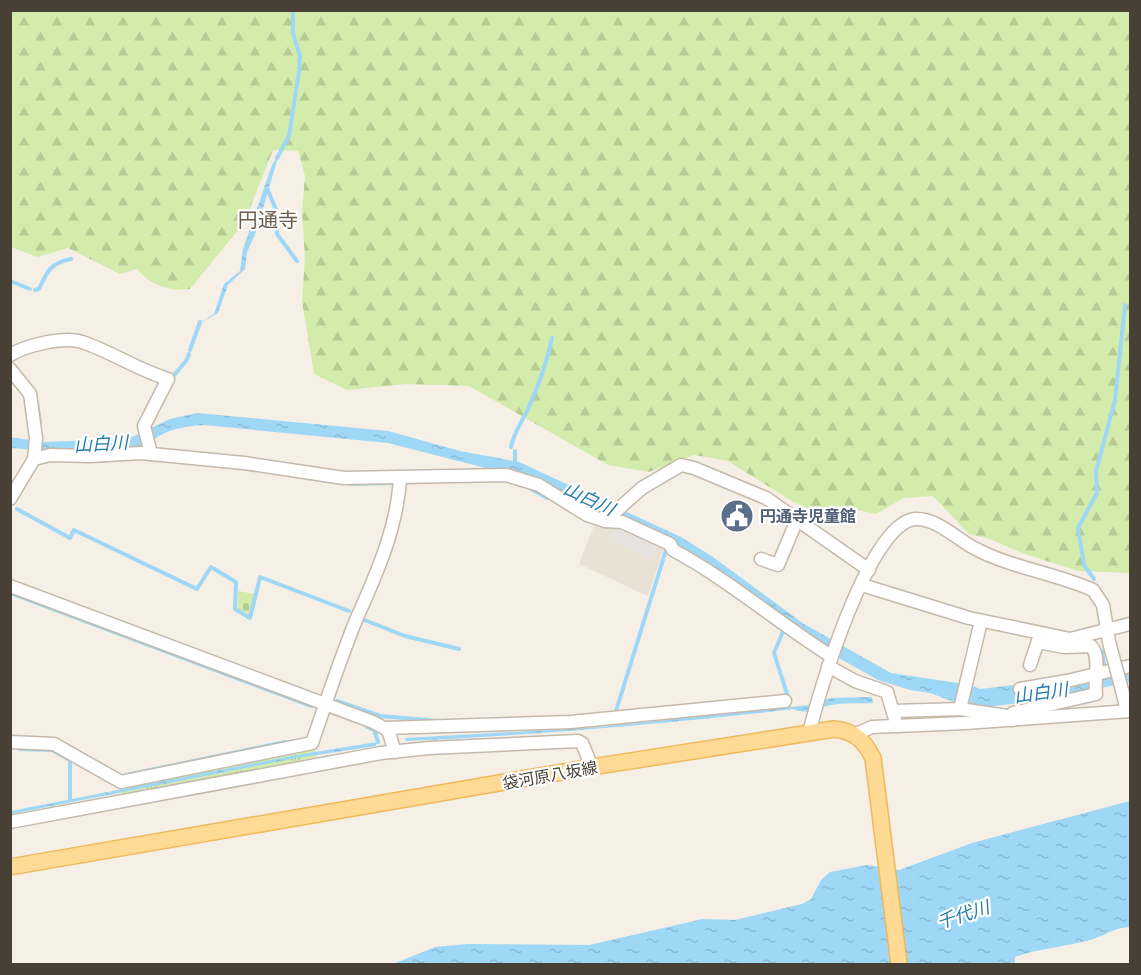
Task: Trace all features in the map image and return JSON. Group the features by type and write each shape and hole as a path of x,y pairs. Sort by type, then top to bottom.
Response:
{"main road":[{"name":"袋河原八坂線","path":"10,867 592,767 834,729 858,737"},
{"path":"858,737 873,758 899,964"}],"street":[{"path":"10,355 22,348 41,343 81,341 146,372 168,379 144,426 151,454"},
{"path":"10,369 30,394 36,438 34,456 10,499"},
{"path":"34,456 151,454 244,463 344,478 485,475 519,477 539,485 587,515 622,522 670,544 673,550 718,575 755,606 830,659 855,681 887,692 894,711 896,726"},
{"path":"606,519 642,488 681,465 694,468 766,498 796,522 869,570"},
{"path":"10,742 54,744 121,782 312,743 359,613 374,581 396,512 400,477"},
{"path":"808,734 830,659 861,585 897,526 916,519 927,521 977,550 1093,590 1103,605 1108,637 1129,711 872,727 858,737"},
{"path":"761,559 778,565 796,522"},
{"path":"861,585 1064,647 1091,646 1097,658 1094,676 1096,694 1013,713 1012,720"},
{"path":"10,586 327,704 385,728 571,722 785,701"},
{"path":"961,706 981,621"},
{"path":"1039,638 1108,637 1131,624"},
{"path":"1030,665 1039,638"},
{"path":"1032,708 1026,688 1094,676 1131,666"},
{"path":"894,711 961,706 1006,716 1012,720"},
{"path":"385,728 390,734 395,752"},
{"path":"10,822 395,752 578,741 582,743 592,767"}],"shaded area":[{"path":"611,522 665,544 648,596 579,564 594,526"},
{"path":"617,524 659,543 651,559 609,540"}],"green space":[{"path":"11,11 1130,11 1130,573 1078,571 1022,553 990,539 969,534 933,496 904,498 876,514 853,509 815,512 790,500 728,461 694,455 649,472 608,465 469,386 406,384 347,390 314,374 302,301 305,258 302,212 305,176 298,151 273,150 244,223 190,289 161,286 142,275 137,269 120,274 68,248 37,257 11,247"},
{"path":"238,591 255,594 249,615 238,609"},
{"path":"314,746 317,757 123,797 120,784"}],"water":[{"path":"279,154 256,232 247,252 245,269 228,285 218,313 198,324 214,314 224,284 240,271 243,249 272,165"},
{"name":"山白川","path":"197,413 388,431 460,451 519,462 681,537 713,557 804,624 891,673 971,685 980,689 1130,671 1130,682 1039,701 994,706 992,710 967,702 957,703 930,693 910,690 878,680 821,648 726,578 540,482 388,443 204,425 170,431 145,447 120,452 11,448 10,437 43,442 128,439 170,419"},
{"path":"872,697 873,703 838,704 807,711 794,709 503,736 406,741 405,738 599,727 819,704 830,698"},
{"path":"377,742 376,746 297,758 11,814 11,811 296,755"},
{"name":"千代川","path":"1130,801 1130,927 1119,928 1090,940 1024,954 1015,957 1015,964 393,964 435,947 468,944 589,945 703,919 735,920 802,904 811,899 821,880 830,872 867,865 899,870 972,843"}],"waterway":[{"path":"277,158 289,136 299,71 300,56 293,33 293,10"},
{"path":"267,188 276,210 277,234 297,261"},
{"path":"263,213 278,216"},
{"path":"35,290 39,289 47,273 54,266 71,259"},
{"path":"10,281 30,289"},
{"path":"1094,579 1084,565 1078,528 1097,493 1096,471 1115,400 1125,305"},
{"path":"190,350 200,322"},
{"path":"511,447 539,383 552,338"},
{"path":"170,380 189,354"},
{"path":"37,403 40,422"},
{"path":"515,451 515,464"},
{"name":"山白川","path":"81,461 104,461"},
{"path":"350,484 396,483"},
{"path":"530,488 547,498"},
{"path":"17,509 70,538 74,530 197,589 211,567 236,582 235,609 250,618 260,577 349,611"},
{"path":"616,711 666,550"},
{"path":"10,593 311,706"},
{"path":"362,619 405,636 459,649"},
{"path":"784,629 774,653 788,697"},
{"path":"1102,651 1104,665"},
{"path":"337,701 380,716 439,721"},
{"path":"367,727 374,730 378,742"},
{"path":"126,775 285,742"},
{"path":"20,749 52,750 70,760"},
{"path":"70,763 70,799"}],"place":[{"name":"円通寺児童館","path":"737,516"}],"district":[{"name":"円通寺","path":"268,220"}]}
